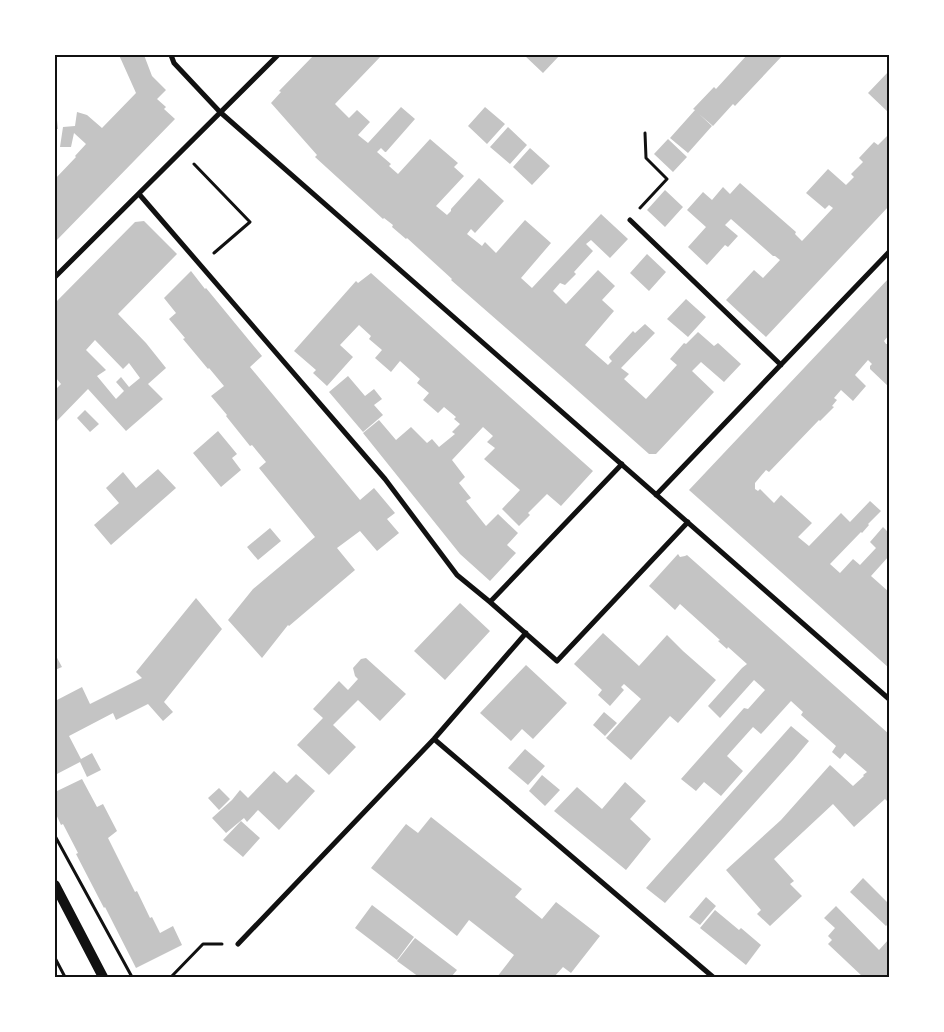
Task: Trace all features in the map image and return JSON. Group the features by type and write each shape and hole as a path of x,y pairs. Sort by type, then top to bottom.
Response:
{"main road":[{"path":"55,885 103,977"}],"street":[{"path":"171,55 174,63 220,112 889,699"},
{"path":"55,277 278,55"},
{"path":"139,194 385,479 457,575 557,661 688,522"},
{"path":"630,220 781,365"},
{"path":"656,495 889,252"},
{"path":"490,602 622,464"},
{"path":"238,944 434,739 526,633"},
{"path":"434,739 713,977"}],"path":[{"path":"630,220 667,178 646,158 645,133"},
{"path":"182,151 250,222 200,265"},
{"path":"55,836 132,977"},
{"path":"171,977 203,944 238,944"},
{"path":"55,958 65,977"}],"building":[{"path":"119,55 144,55 152,76 166,90 157,99 175,119 55,242 55,179 86,144 74,133 71,147 60,147 63,127 75,126 77,112 87,115 102,128 136,93"},
{"path":"314,55 382,55 335,104 349,118 357,110 370,122 358,135 368,143 401,107 415,119 386,152 381,148 377,152 391,164 389,166 398,174 430,139 458,163 454,167 464,176 436,206 447,215 479,178 504,201 475,233 471,229 467,234 482,246 485,242 496,253 525,220 551,243 521,278 532,288 601,214 628,239 610,258 591,240 586,244 593,251 574,272 576,274 565,285 560,283 553,291 566,304 598,270 615,286 602,300 614,311 585,345 608,365 612,361 609,357 633,331 635,333 645,324 655,333 621,368 629,374 624,379 646,399 677,365 670,359 684,343 686,344 698,332 714,346 718,343 741,364 724,382 701,362 692,371 714,392 656,454 649,454 451,280 407,238 392,227 393,225 383,219 315,157 317,155 271,103 281,92 279,91"},
{"path":"524,55 560,55 543,73"},
{"path":"747,55 783,55 735,106 733,104 713,126 699,114 712,126 688,153 670,138 695,110 693,109 714,87 716,89"},
{"path":"889,71 889,113 868,93"},
{"path":"485,107 505,124 487,144 468,126"},
{"path":"56,111 58,129 55,129"},
{"path":"508,127 527,145 510,164 490,147"},
{"path":"889,134 889,206 766,337 726,300 754,270 763,278 780,260 731,219 725,225 738,236 728,247 725,245 707,265 688,247 706,227 687,210 703,192 712,200 723,187 730,194 740,183 796,232 795,234 802,241 833,208 829,205 825,209 806,193 828,169 846,185 854,177 851,174 863,162 859,158 874,142 878,145"},
{"path":"668,139 687,157 673,172 654,154"},
{"path":"530,148 550,166 532,185 513,167"},
{"path":"665,190 683,207 665,227 647,210"},
{"path":"144,221 177,254 118,314 146,343 166,368 148,384 163,399 126,431 88,389 55,423 55,390 61,384 55,377 55,303 135,222","holes":["95,340 123,369 129,363 140,378 129,387 121,377 116,382 124,391 116,399 97,376 106,370 86,350"]},
{"path":"647,254 666,272 649,291 630,273"},
{"path":"191,271 262,356 250,367 360,500 374,488 395,513 387,519 399,533 377,551 360,531 337,548 355,570 288,625 262,658 228,620 253,589 315,537 259,468 266,462 252,445 250,446 211,396 224,386 183,339 185,338 169,319 176,313 164,298"},
{"path":"371,273 593,471 561,506 547,494 528,513 530,515 519,526 502,509 520,490 484,459 495,448 487,442 493,436 483,427 452,460 465,477 459,483 471,498 466,501 486,526 498,514 518,533 507,545 516,553 490,581 460,554 363,433 379,420 396,440 411,427 427,443 432,439 439,447 455,434 452,432 460,424 454,419 456,417 444,407 438,413 423,400 429,393 417,383 420,379 400,361 391,372 375,358 382,350 369,339 371,336 359,325 340,345 353,357 327,386 313,373 316,370 294,351 356,281 358,283"},
{"path":"889,278 889,335 884,341 886,344 889,344 889,387 870,369 872,364 868,360 855,375 866,386 853,401 841,390 834,398 837,400 832,406 834,407 769,472 766,470 755,483 755,489 758,491 760,489 774,503 781,495 812,523 798,537 809,546 841,513 850,522 870,501 881,511 862,533 830,564 840,573 853,559 860,565 876,548 870,542 883,527 889,533 889,556 871,576 889,592 889,668 689,490"},
{"path":"686,299 706,317 688,337 667,319"},
{"path":"348,376 365,396 374,389 382,399 374,405 383,415 363,432 329,392"},
{"path":"85,410 99,424 90,432 77,418"},
{"path":"218,431 237,454 232,458 241,470 221,487 193,453"},
{"path":"158,469 176,488 111,545 94,525 119,503 106,488 123,472 136,488"},
{"path":"270,528 281,541 258,560 247,547"},
{"path":"678,554 680,557 687,555 889,734 889,803 885,799 854,827 833,804 774,859 794,881 790,884 802,896 770,926 757,914 761,910 726,870 781,820 830,765 853,786 867,772 845,753 840,759 832,752 836,746 801,715 803,712 791,701 761,734 753,727 727,756 743,771 721,796 704,782 696,791 681,779 744,708 748,709 765,690 754,680 720,718 708,706 747,664 728,647 727,649 718,641 720,640 680,604 675,610 649,586"},
{"path":"196,598 222,629 164,702 173,712 163,721 148,704 116,720 113,713 69,736 81,759 92,753 101,770 87,777 80,762 55,775 55,696 57,700 82,687 90,704 142,678 136,672"},
{"path":"460,603 490,631 445,680 414,651"},
{"path":"603,633 639,666 667,635 716,680 678,723 670,716 631,760 606,738 641,699 624,684 621,687 624,690 610,706 598,695 602,690 574,664"},
{"path":"55,654 62,667 55,670"},
{"path":"366,658 406,694 380,721 358,700 333,725 356,747 329,775 297,745 323,718 313,709 339,681 348,690 358,679 353,668 361,659"},
{"path":"526,665 567,703 533,739 522,729 511,741 480,713"},
{"path":"604,712 617,723 605,736 593,725"},
{"path":"791,726 809,741 794,759 665,903 646,888"},
{"path":"525,749 545,766 528,785 508,768"},
{"path":"274,771 287,783 296,774 315,791 279,830 258,810 247,822 244,818 226,833 212,818 240,790 248,798"},
{"path":"542,775 560,790 545,806 529,791"},
{"path":"82,779 97,807 103,804 117,831 108,838 150,918 152,917 160,933 173,926 182,945 136,968 76,854 78,853 63,824 61,825 55,812 55,792"},
{"path":"625,782 646,801 630,819 651,839 626,870 554,811 577,787 602,809"},
{"path":"219,788 230,799 219,810 208,798"},
{"path":"431,817 522,889 515,897 542,919 556,902 600,936 571,973 563,967 554,977 497,977 514,955 469,920 457,936 371,868 406,824 418,833"},
{"path":"241,821 260,838 243,857 223,840"},
{"path":"863,878 889,904 889,927 850,892"},
{"path":"706,897 716,906 700,925 689,917"},
{"path":"372,905 414,937 397,960 355,928"},
{"path":"836,906 879,950 889,939 889,977 863,977 828,944 832,940 828,936 835,928 824,918"},
{"path":"715,910 761,945 746,965 700,928"},
{"path":"415,938 457,970 451,977 419,977 397,961"}]}
